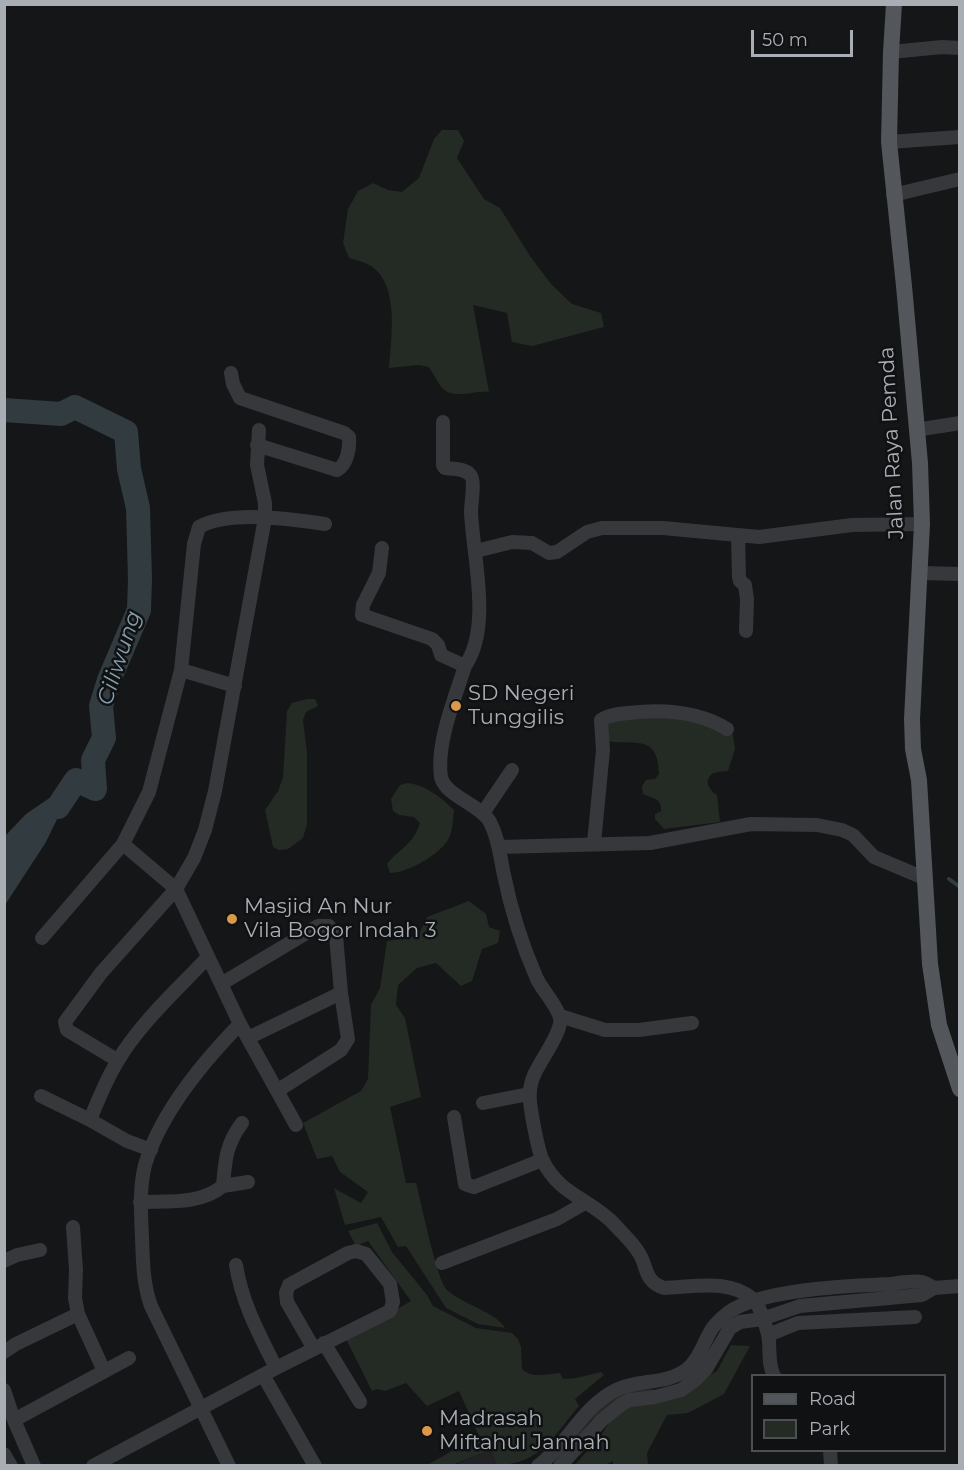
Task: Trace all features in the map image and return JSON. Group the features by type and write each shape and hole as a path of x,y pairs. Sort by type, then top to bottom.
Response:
{"main road":[{"name":"Jalan Raya Pemda","path":"894,4 889,142 920,464 922,524 912,719 913,749 919,780 930,964 939,1025 960,1089"}],"street":[{"path":"891,52 942,47 960,48"},
{"path":"889,142 960,137"},
{"path":"893,195 960,179"},
{"path":"231,372 233,384 240,398 344,433 349,437 350,444 344,464 341,469 337,470 257,445"},
{"path":"444,422 442,465 445,468 464,471 471,475 473,481 471,515 479,590 477,628 471,658 465,666 441,749 441,776 446,788 483,813 489,821 500,847 504,875 529,960 547,997 560,1016 561,1022 534,1076 529,1094 542,1160 554,1178 570,1194 606,1215 627,1238 639,1253 654,1285 663,1288 733,1287 756,1301 768,1335 773,1374"},
{"path":"916,430 960,423"},
{"path":"117,1060 67,1030 64,1022 101,973 176,889 194,858 205,830 215,791 265,518 265,503 257,465 259,430"},
{"path":"42,938 123,844 149,792 181,670 194,544 199,527 216,520 265,518 325,524"},
{"path":"476,551 512,542 532,543 549,553 557,552 587,532 602,528 663,528 738,536 777,536 852,525 922,524"},
{"path":"738,536 739,577 745,585 747,599 746,631"},
{"path":"382,548 379,573 363,605 362,615 432,639 438,645 441,655 465,666"},
{"path":"921,573 960,574"},
{"path":"181,670 235,686"},
{"path":"594,843 603,750 601,720 615,715 667,711 714,720 727,729"},
{"path":"483,813 512,770"},
{"path":"500,847 650,843 751,824 818,825 853,835 874,857 924,879"},
{"path":"123,844 176,889 240,1024 296,1125"},
{"path":"221,984 318,926 329,927 336,936 340,993 348,1039 341,1050 277,1091"},
{"path":"90,1120 117,1060 140,1031 208,957"},
{"path":"248,1038 340,993"},
{"path":"560,1016 605,1030 639,1030 692,1023"},
{"path":"229,1466 151,1306 146,1291 140,1202 151,1150 188,1085 210,1056 240,1024"},
{"path":"483,1103 529,1094"},
{"path":"41,1096 127,1141 151,1150"},
{"path":"454,1117 465,1184 474,1187 542,1160"},
{"path":"223,1186 228,1146 242,1123"},
{"path":"140,1202 195,1200 209,1196 223,1186 248,1182"},
{"path":"442,1263 557,1219 585,1203"},
{"path":"73,1227 75,1298 78,1314 104,1371"},
{"path":"4,1261 17,1255 40,1250"},
{"path":"93,1466 276,1368 319,1346 390,1311 393,1302 390,1284 366,1254 356,1251 348,1253 289,1286 286,1293 287,1302 319,1346 360,1402"},
{"path":"236,1265 241,1293 249,1315 276,1368"},
{"path":"560,1466 602,1420 622,1404 630,1400 655,1397 681,1390 696,1380 706,1369 715,1325 731,1311 756,1301 795,1291 922,1282 934,1288"},
{"path":"538,1466 555,1452 582,1416 598,1401 627,1386 660,1382 686,1370 709,1351 730,1328 740,1322 762,1319 800,1306 922,1295 934,1288 960,1286"},
{"path":"4,1352 78,1314"},
{"path":"768,1335 798,1323 915,1317"},
{"path":"14,1420 129,1358"},
{"path":"263,1375 315,1466"},
{"path":"4,1390 34,1466"},
{"path":"4,1454 11,1466"}],"shaded area":[{"path":"76,780 46,842 5,905 5,836 26,814"},
{"path":"491,1450 497,1465 452,1466"}],"green space":[{"path":"442,130 458,130 464,141 457,158 484,199 500,208 530,256 551,284 572,304 601,313 604,327 532,346 512,342 507,313 473,305 489,392 458,394 447,392 440,386 429,367 419,365 389,368 392,313 386,286 371,266 349,258 343,243 348,209 358,191 373,183 388,190 402,192 419,178 434,139"},
{"path":"315,699 318,706 306,712 303,720 307,753 307,824 303,838 288,849 279,850 273,847 265,810 278,791 283,777 287,711 292,703"},
{"path":"630,713 711,720 733,735 735,749 728,771 714,773 708,780 710,788 717,795 720,822 664,829 655,819 655,814 661,811 660,804 643,794 642,786 646,780 655,779 659,774 658,761 654,752 643,744 608,741 602,722"},
{"path":"407,783 432,792 454,810 452,828 445,844 432,856 406,870 390,873 387,864 409,842 420,823 414,817 399,815 393,811 391,799 400,785"},
{"path":"469,901 486,914 489,927 500,931 498,943 482,949 472,981 461,986 436,963 417,968 398,985 396,1005 405,1018 421,1097 390,1107 406,1183 416,1183 434,1257 443,1283 453,1295 494,1317 505,1328 478,1324 446,1308 406,1246 398,1247 381,1217 345,1225 334,1188 361,1203 368,1192 340,1172 332,1156 317,1159 303,1123 361,1091 368,1079 371,1005 380,988 387,941 418,936 427,917"},
{"path":"377,1223 392,1252 427,1295 433,1306 476,1328 512,1333 518,1339 521,1347 522,1369 526,1372 540,1375 560,1373 563,1379 601,1372 604,1375 575,1399 579,1406 554,1437 536,1454 512,1464 497,1465 491,1450 452,1465 427,1465 479,1436 459,1391 427,1406 406,1383 385,1391 377,1389 372,1391 346,1339 411,1301 368,1241 356,1246 348,1231"},
{"path":"731,1345 750,1346 724,1394 688,1413 667,1415 647,1453 648,1465 613,1465 613,1461 605,1465 574,1466 601,1435 622,1404 688,1388 717,1371"},
{"path":"654,1390 653,1392 598,1415 588,1424 570,1449 561,1456 559,1454 559,1451 608,1400 625,1391"}],"waterway":[{"name":"Ciliwung","path":"4,410 61,414 75,407 126,432 129,469 138,508 139,610 109,680 101,706 104,738 93,760 95,789 76,780 58,807"},
{"path":"949,879 960,887"}],"place":[{"name":"SD Negeri Tunggilis","path":"456,706"},
{"name":"Masjid An Nur Vila Bogor Indah 3","path":"232,919"},
{"name":"Madrasah Miftahul Jannah","path":"427,1431"}]}
